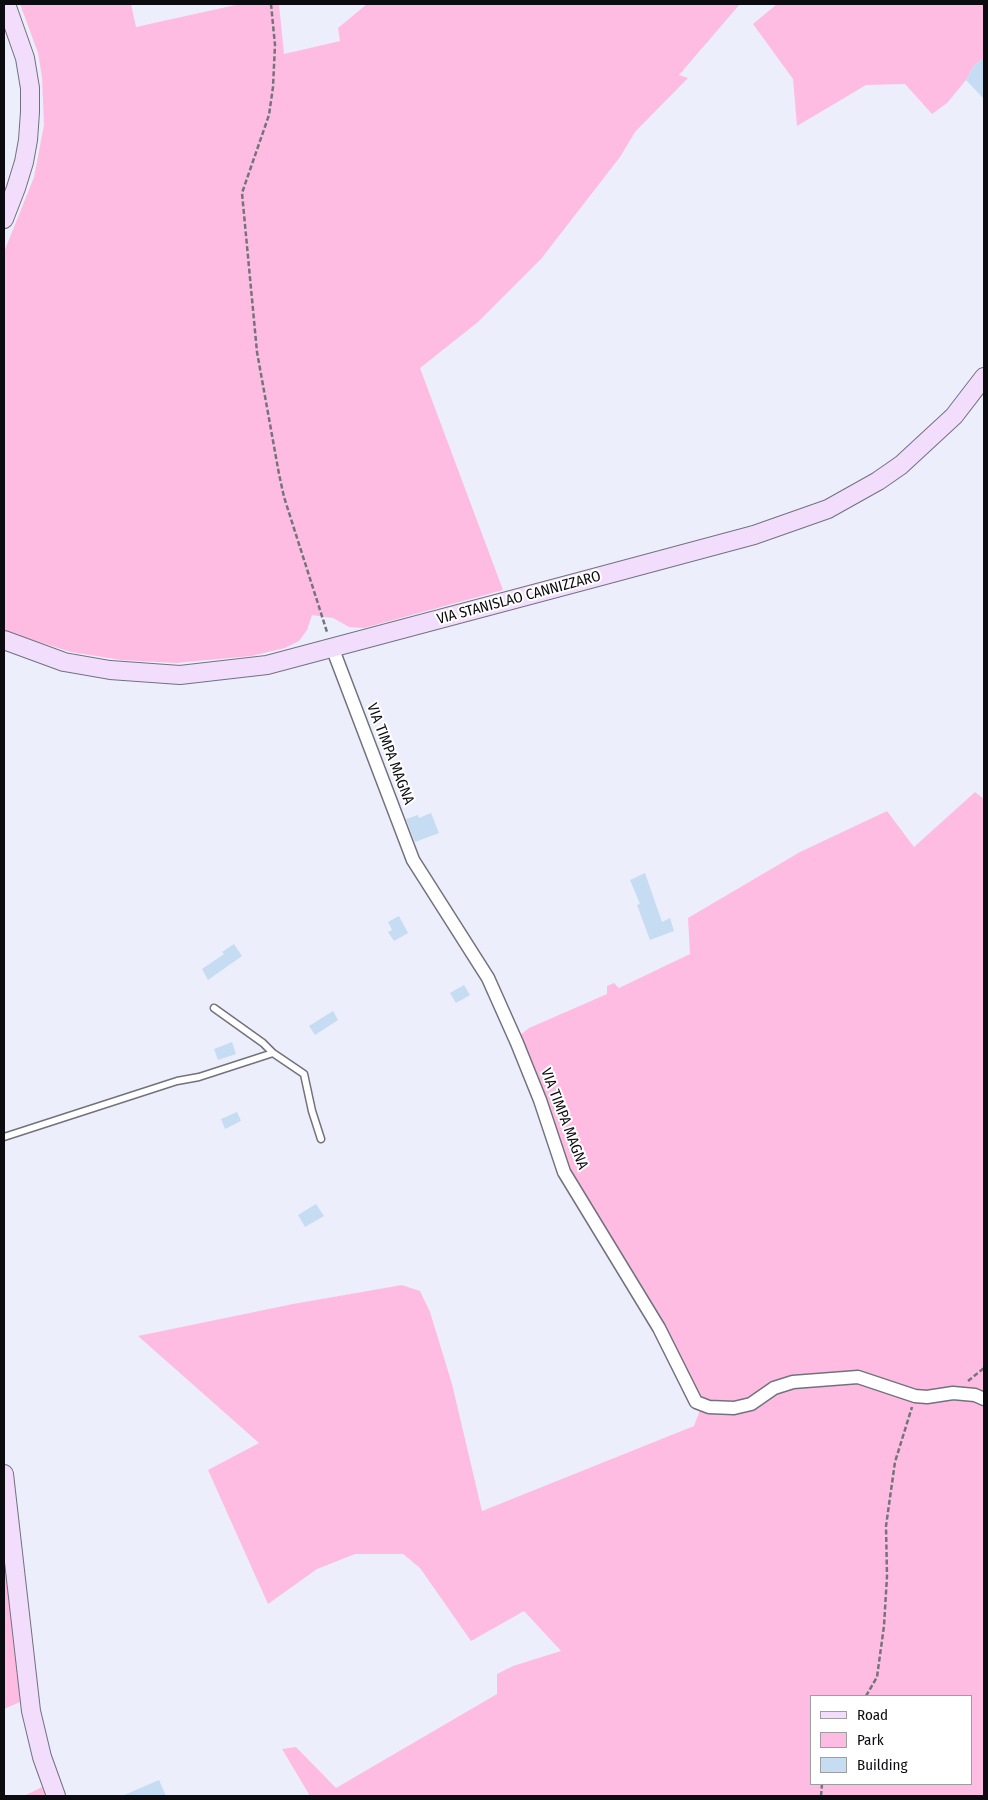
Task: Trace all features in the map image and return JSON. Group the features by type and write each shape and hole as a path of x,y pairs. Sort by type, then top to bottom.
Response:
{"street":[{"path":"4,219 24,162 30,112 30,88 25,58 6,4"},
{"name":"VIA STANISLAO CANNIZZARO","path":"4,640 64,662 110,670 180,675 267,665 754,535 828,509 878,481 901,465 954,416 984,377"},
{"name":"VIA TIMPA MAGNA","path":"332,647 413,860 488,978 524,1060 564,1172 659,1328 696,1402 709,1406 734,1408 751,1404 774,1388 793,1382 858,1377 915,1396 927,1397 953,1393 975,1395 984,1399"},
{"path":"4,1474 31,1711 40,1749 56,1796"}],"lane":[{"path":"214,1008 304,1074 321,1140"},
{"path":"4,1137 177,1081 199,1077 273,1053"}],"path":[{"path":"271,4 275,45 273,87 269,115 242,193 257,352 284,497 332,647"},
{"path":"867,1695 877,1677 884,1626 887,1576 886,1526 895,1462 915,1396"}],"green space":[{"path":"20,4 131,4 136,27 240,4 279,4 284,54 340,41 338,28 367,4 740,4 679,75 688,78 635,132 620,157 541,259 478,322 420,368 503,590 364,628 349,627 333,618 312,615 307,630 299,641 285,648 251,656 176,663 121,660 71,652 4,631 4,252 34,177 44,125 42,77 38,53"},
{"path":"777,4 984,4 984,58 974,65 966,80 947,103 932,114 905,84 866,85 797,126 793,79 753,24"},
{"path":"975,792 984,799 984,1394 915,1392 887,1382 786,1379 747,1401 734,1405 709,1403 696,1398 567,1170 519,1036 529,1028 607,994 607,986 614,983 619,988 690,954 688,918 800,852 887,811 914,847"},
{"path":"402,1285 420,1291 430,1312 452,1384 482,1511 694,1426 700,1410 734,1412 797,1386 857,1382 974,1399 984,1404 984,1796 310,1796 282,1749 296,1747 336,1788 497,1694 497,1674 513,1666 561,1651 524,1611 471,1641 420,1568 403,1554 355,1554 317,1569 268,1604 208,1470 259,1443 138,1336 293,1304"},
{"path":"4,1560 20,1702 4,1709"},
{"path":"42,1787 45,1796 24,1796"}],"building":[{"path":"984,58 984,99 966,80 974,65"},
{"path":"431,813 439,833 415,842 406,819 418,815 419,818"},
{"path":"645,873 662,922 670,918 674,931 650,940 637,905 640,904 630,880"},
{"path":"399,916 408,933 394,941 388,932 392,930 388,922"},
{"path":"234,944 242,956 208,980 202,969 224,954 222,952"},
{"path":"464,985 470,995 456,1003 450,993"},
{"path":"333,1011 338,1020 315,1035 309,1026"},
{"path":"232,1042 236,1054 218,1060 214,1049"},
{"path":"237,1112 241,1121 225,1129 221,1119"},
{"path":"316,1204 324,1216 305,1227 298,1215"},
{"path":"159,1780 166,1796 122,1796"}]}
